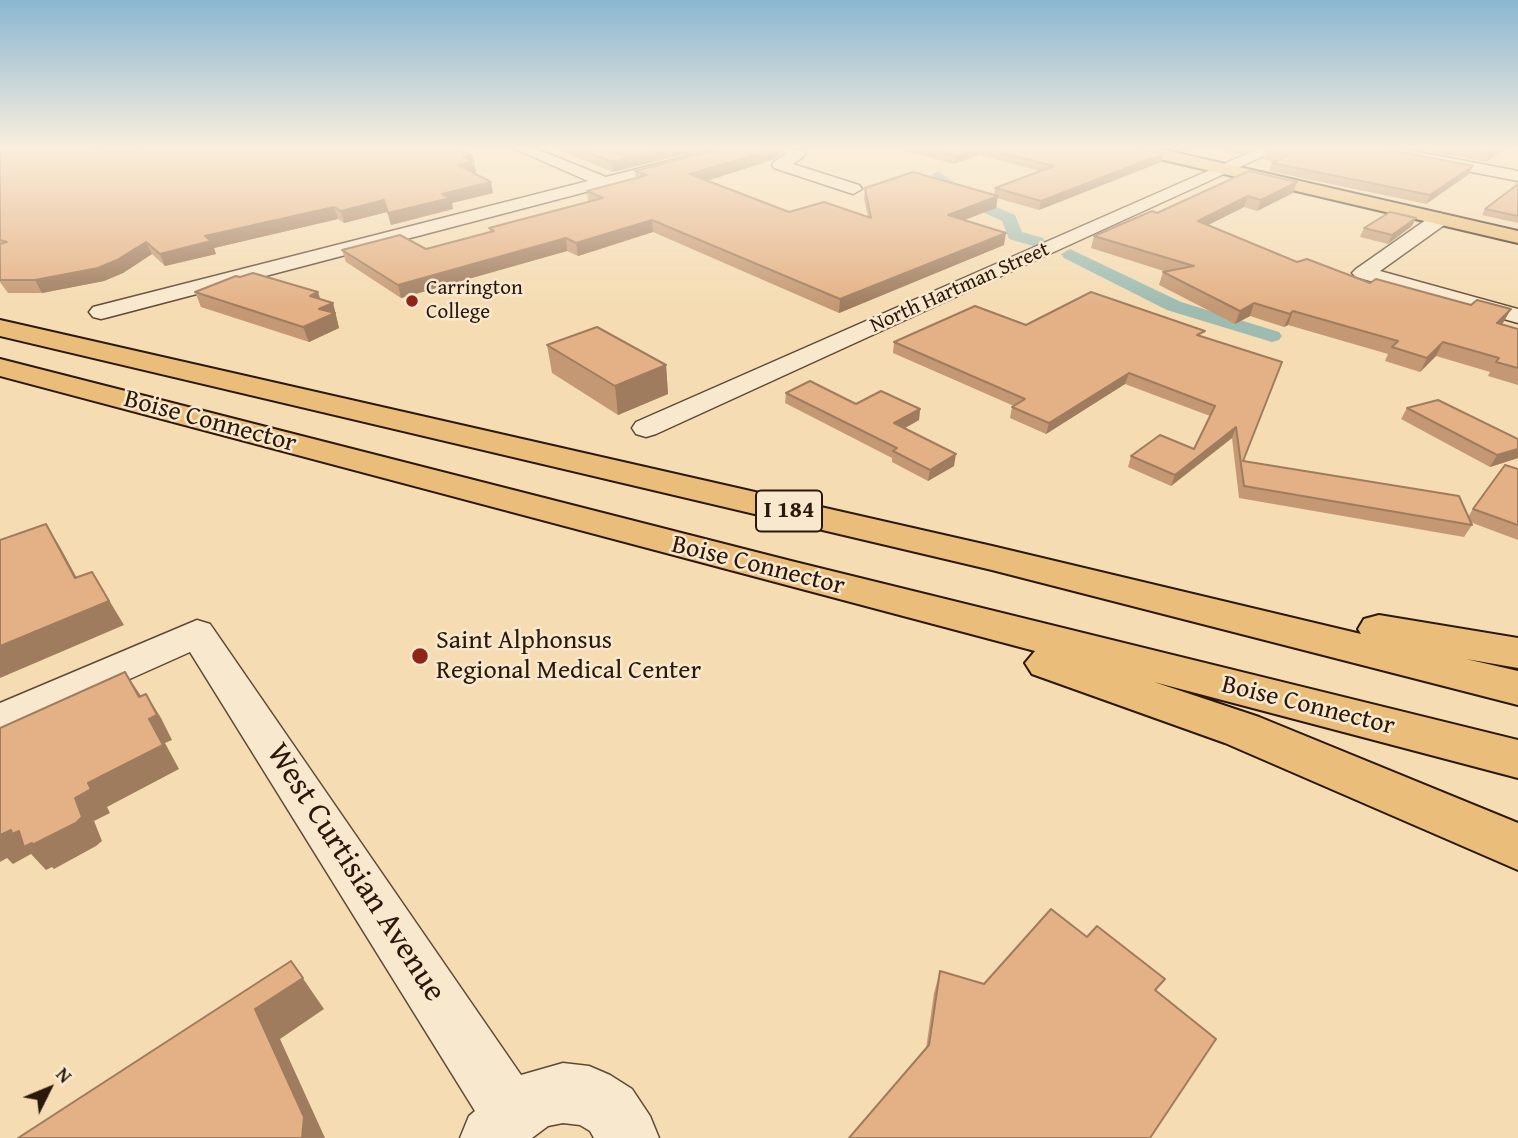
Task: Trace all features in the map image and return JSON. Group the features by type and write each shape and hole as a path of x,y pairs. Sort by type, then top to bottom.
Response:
{"main road":[{"path":"1363,201 1518,237"},
{"name":"Boise Connector","path":"0,328 992,558 1518,688"},
{"name":"Boise Connector","path":"0,366 791,574 1518,759"},
{"path":"992,558 1518,653"},
{"path":"791,574 1242,730 1518,847"}],"street":[{"path":"100,312 531,201"},
{"name":"North Hartman Street","path":"646,428 1153,201"},
{"path":"1440,219 1363,273 1518,316"},
{"name":"West Curtisian Avenue","path":"0,721 197,633 502,1126"},
{"path":"502,1126 536,1099 563,1093 589,1096 611,1110 628,1138"}],"building":[{"path":"0,201 380,201 341,211 334,207 205,236 211,241 160,254 146,242 98,268 35,280 0,280 0,244 7,242 0,240"},
{"path":"384,201 437,201 388,213"},
{"path":"591,201 761,201 789,212 824,202 871,218 868,201 985,201 948,215 1006,233 840,299 652,220 576,243 566,238 398,285 342,250 400,235 426,249 494,231 489,228"},
{"path":"1183,201 1238,201 1198,221 1297,262 1307,259 1370,283 1376,279 1471,305 1477,300 1511,309 1497,323 1518,329 1518,368 1496,362 1499,358 1443,342 1427,358 1392,347 1398,341 1293,311 1290,314 1254,303 1240,311 1163,272 1194,266 1094,236 1152,211 1157,213"},
{"path":"1495,201 1518,201 1518,216 1485,209"},
{"path":"1390,212 1416,218 1392,235 1364,228"},
{"path":"253,273 318,292 310,296 333,303 319,309 335,313 303,327 195,292 236,276"},
{"path":"1091,292 1205,331 1197,335 1282,362 1243,461 1459,496 1472,525 1244,486 1236,427 1175,475 1131,456 1160,435 1194,449 1215,406 1129,373 1049,423 1012,407 1025,399 894,342 975,306 1026,325"},
{"path":"597,327 666,365 615,386 547,345"},
{"path":"810,381 856,404 881,391 920,409 894,423 956,454 930,470 893,451 897,448 786,393"},
{"path":"1438,400 1518,439 1518,449 1497,455 1407,408"},
{"path":"1505,465 1518,469 1518,525 1473,509"},
{"path":"46,524 75,578 92,572 109,601 0,646 0,540"},
{"path":"125,672 139,697 146,694 157,715 149,719 163,745 88,783 91,789 75,798 82,817 76,823 24,847 19,831 12,834 11,830 0,835 0,728"},
{"path":"1051,909 1087,937 1097,926 1165,979 1155,990 1216,1039 1150,1138 849,1138 929,1045 940,971 984,984"},
{"path":"291,961 303,978 255,1009 304,1117 302,1138 18,1138"}],"waterway":[{"path":"973,201 1009,218 1015,235 1037,242"},
{"path":"1070,254 1174,306 1272,336"}],"place":[{"name":"Carrington College","path":"412,301"},
{"name":"Saint Alphonsus Regional Medical Center","path":"420,656"}]}
